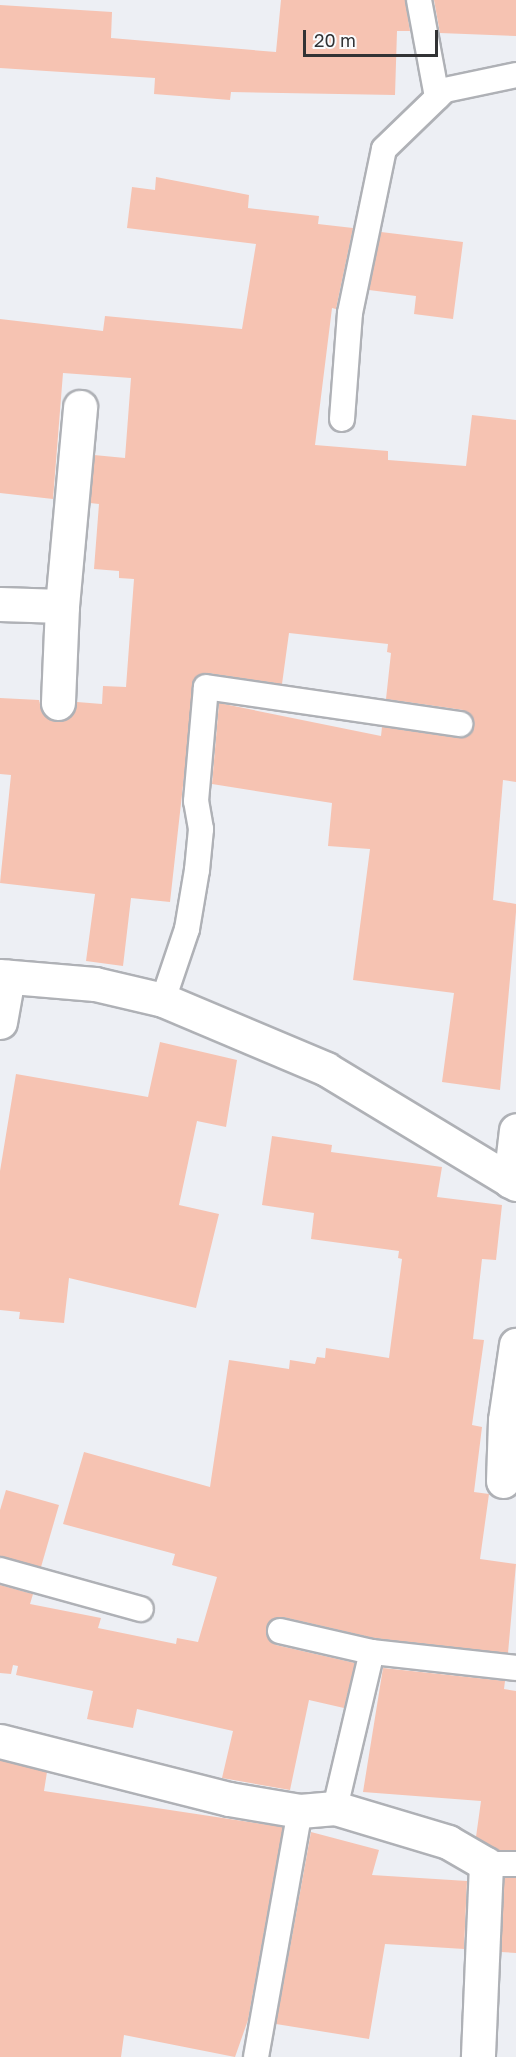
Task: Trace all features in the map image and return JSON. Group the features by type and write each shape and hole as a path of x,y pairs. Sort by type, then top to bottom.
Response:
{"street":[{"path":"58,703 62,606 80,407"},
{"path":"0,604 62,606"},
{"path":"0,1022 4,976 95,984 163,1000 326,1069 513,1182 516,1130"},
{"path":"503,1480 511,1422 516,1345"},
{"path":"0,1741 228,1799 300,1811 334,1808 448,1842 501,1864 478,2057"}],"lane":[{"path":"419,0 436,97"},
{"path":"342,419 350,313 384,149 445,90 516,75"},
{"path":"163,1000 187,929 197,870 201,829 196,801 206,687 460,724"},
{"path":"0,1570 141,1609"},
{"path":"280,1631 372,1652 516,1668"},
{"path":"334,1808 372,1652"},
{"path":"256,2057 300,1811"}],"building":[{"path":"281,0 405,0 410,31 397,31 395,95 231,92 230,100 154,94 155,78 0,68 0,5 112,12 111,38 276,52"},
{"path":"434,0 516,0 516,36 440,33"},
{"path":"156,177 249,195 248,208 319,216 318,224 353,228 336,309 332,308 315,445 388,451 388,460 466,466 472,415 516,420 516,782 503,780 493,900 516,904 516,912 500,1090 442,1082 454,993 353,980 370,849 328,846 332,803 212,784 219,703 381,736 382,727 458,738 471,733 473,719 463,710 386,699 391,653 387,652 388,644 289,633 282,684 208,673 195,678 170,902 131,898 123,966 86,961 95,894 0,883 11,775 0,774 0,698 39,700 42,712 58,722 73,713 77,702 102,704 103,686 126,687 134,579 119,578 119,571 94,569 99,504 90,503 94,455 125,458 131,378 63,373 53,499 0,493 0,319 103,331 105,316 242,329 256,244 127,228 132,187 155,190"},
{"path":"381,232 463,242 453,319 414,314 416,296 369,290"},
{"path":"160,1042 237,1060 226,1127 197,1121 179,1205 219,1214 196,1308 69,1278 64,1323 19,1319 20,1312 0,1310 0,1171 16,1074 148,1097"},
{"path":"272,1136 332,1145 331,1152 442,1167 437,1197 502,1205 496,1260 482,1259 473,1339 484,1340 472,1425 482,1427 474,1492 489,1494 480,1559 516,1564 508,1653 374,1638 283,1617 270,1621 266,1635 276,1645 355,1663 344,1708 309,1700 290,1790 222,1778 233,1731 137,1709 133,1728 87,1719 93,1691 16,1675 18,1666 13,1665 11,1674 0,1673 0,1585 33,1594 30,1604 101,1618 98,1628 176,1644 177,1638 198,1642 217,1577 172,1565 175,1554 63,1524 84,1452 210,1487 229,1360 289,1369 290,1360 315,1364 317,1357 325,1358 326,1348 389,1358 402,1259 398,1258 399,1251 311,1239 314,1213 262,1205"},
{"path":"6,1490 59,1505 41,1567 0,1556 0,1510"},
{"path":"383,1668 505,1681 504,1689 516,1691 516,1850 497,1850 476,1837 481,1801 363,1792"},
{"path":"0,1760 47,1772 44,1791 283,1827 248,2020 235,2057 124,2035 121,2057 0,2057"},
{"path":"311,1832 379,1850 372,1875 467,1881 464,1949 385,1944 369,2039 276,2024"},
{"path":"504,1878 516,1878 516,1953 501,1952"}]}
